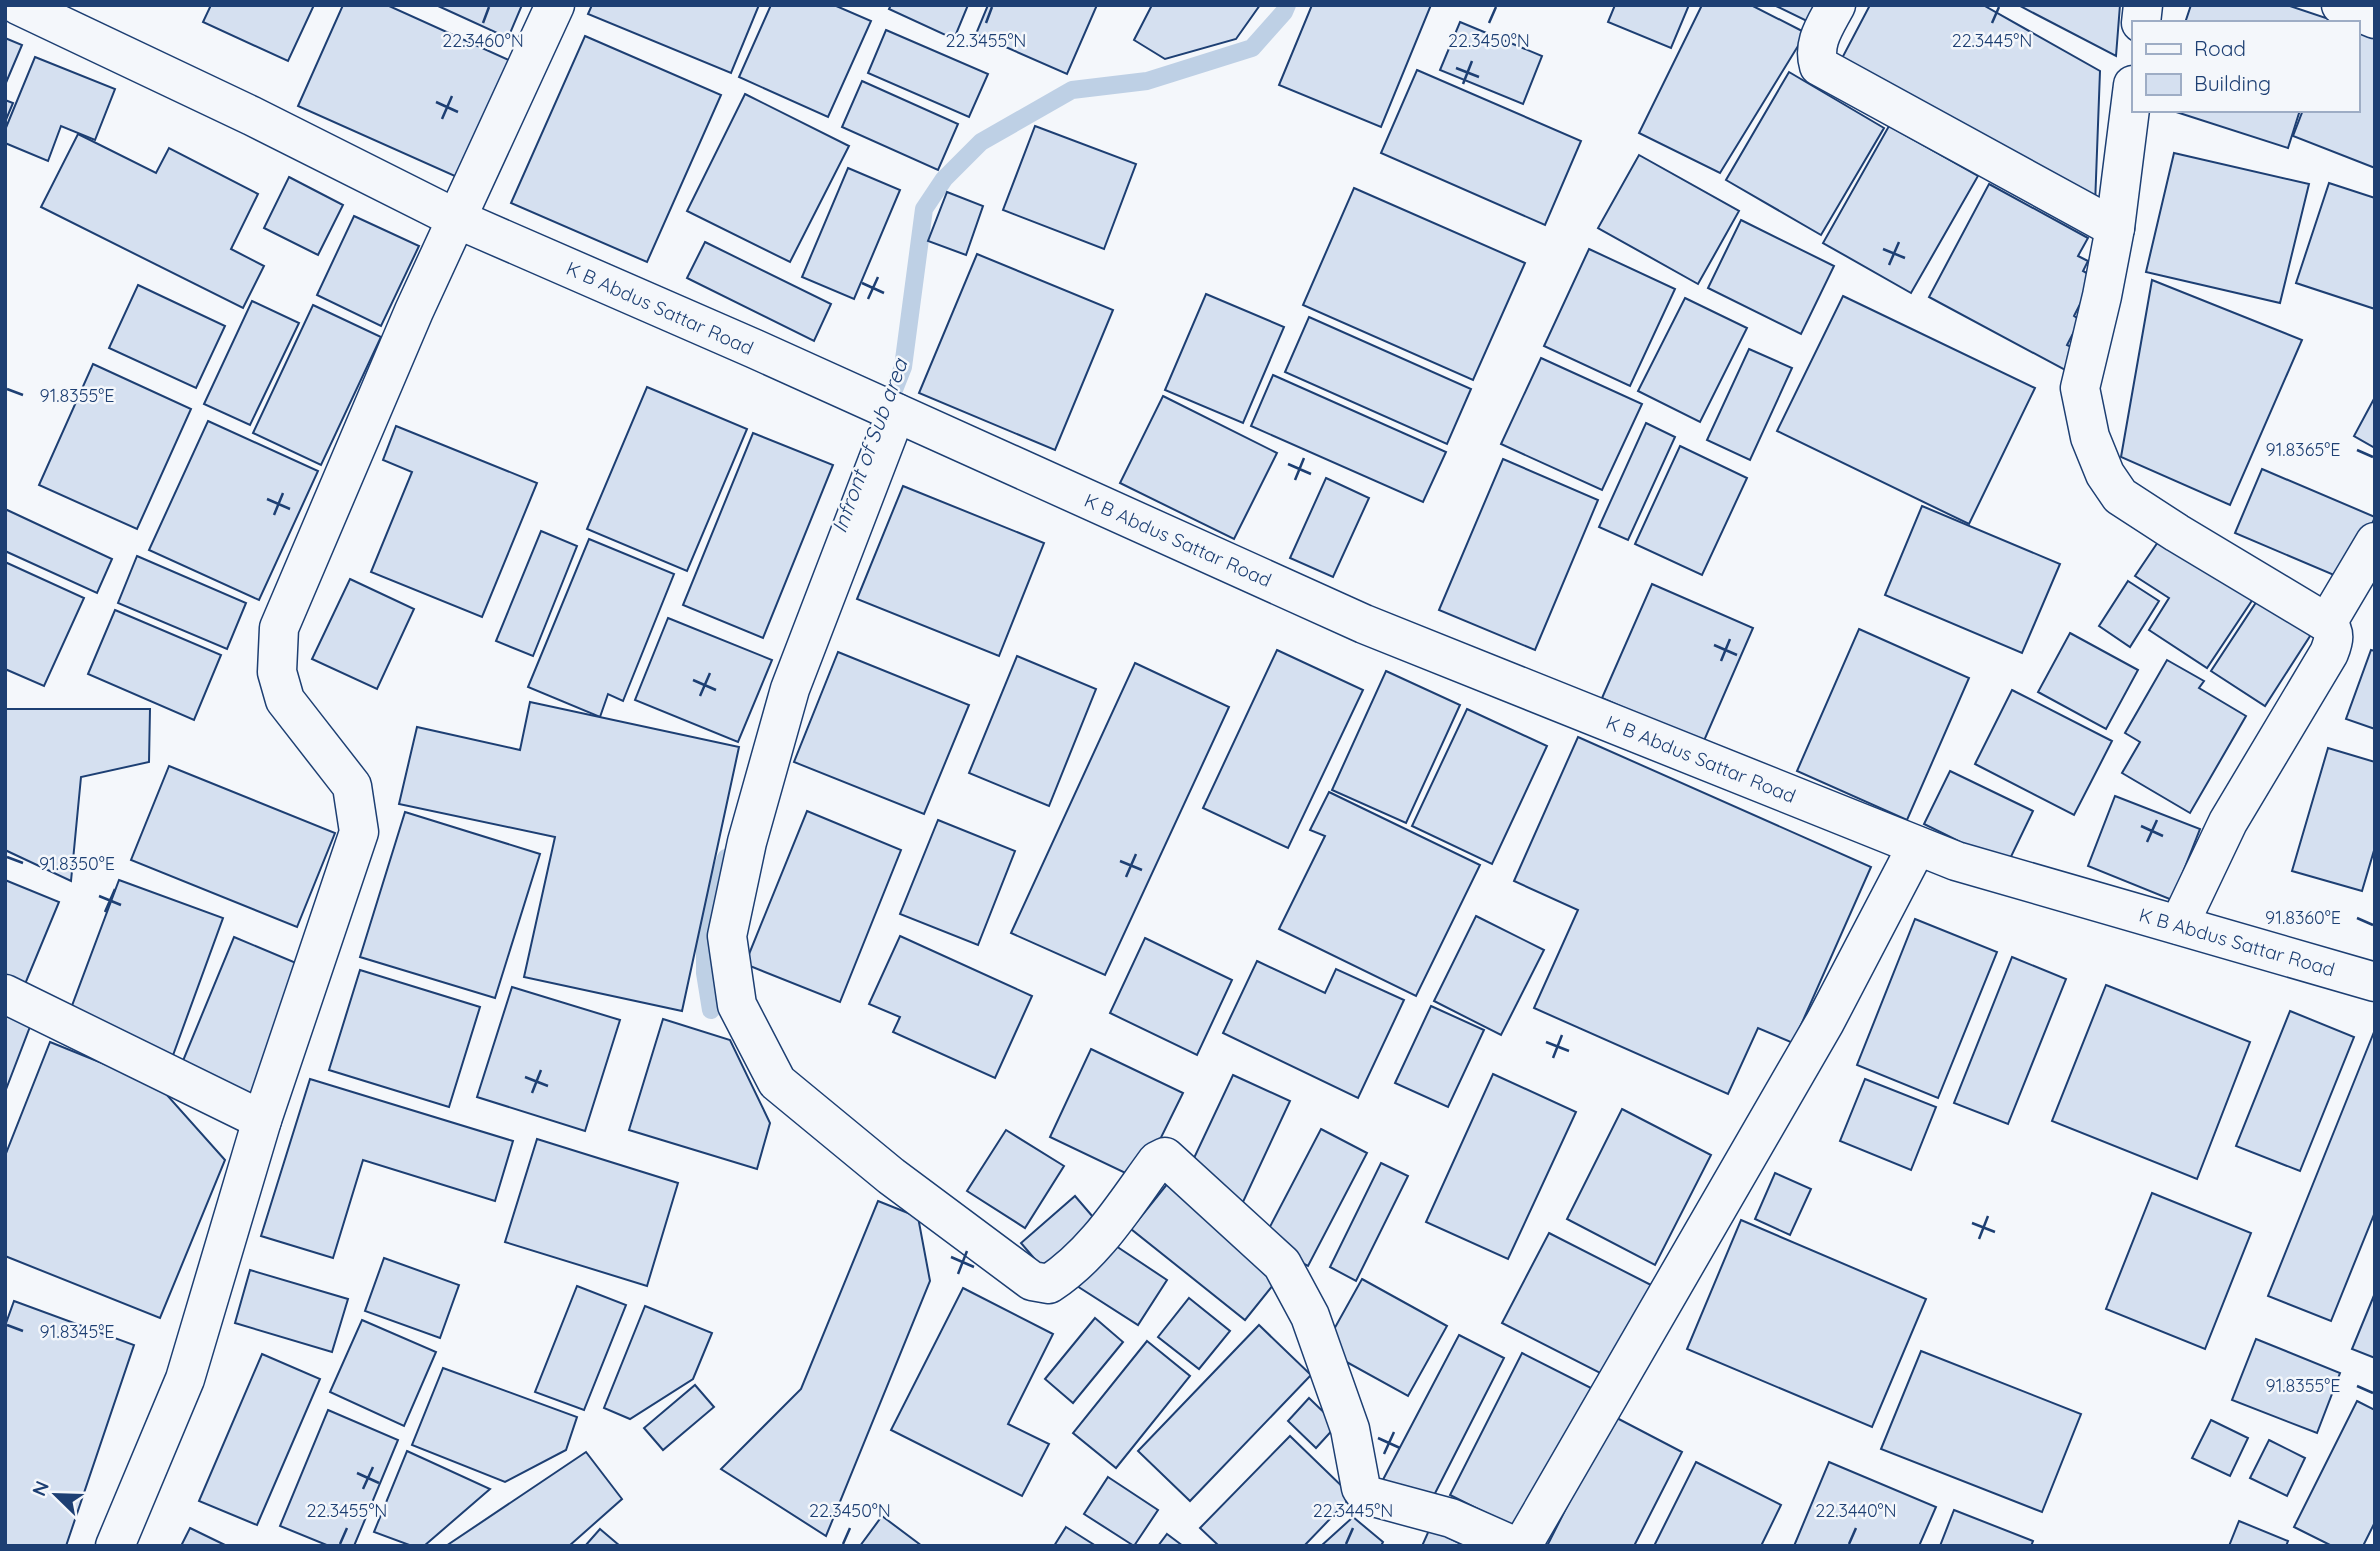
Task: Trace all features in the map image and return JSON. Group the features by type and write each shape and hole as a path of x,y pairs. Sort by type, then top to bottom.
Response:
{"street":[{"name":"K B Abdus Sattar Road","path":"18,5 252,116 457,219 897,413 1364,624 1956,861 2375,982"},
{"path":"115,1546 184,1379 262,1120 359,832 352,786 285,700 277,671 279,628 414,311 555,5"},
{"path":"1836,5 1814,52 1819,66 2115,229"},
{"path":"2341,5 2375,19"},
{"path":"2132,93 2115,229 2080,388 2090,437 2105,474 2120,496 2327,623 2335,637 2329,653 2228,822 2179,925"},
{"path":"897,413 790,689 747,842 727,936 737,1004 776,1082 891,1175 1032,1281 1049,1284 1070,1270 1102,1237 1157,1161 1165,1157 1282,1264 1310,1316 1350,1429 1361,1488 1366,1495 1451,1518 1514,1546"},
{"path":"2327,623 2375,542"},
{"path":"1522,1546 1825,1022 1917,846"},
{"path":"5,994 262,1120"}],"building":[{"path":"211,5 314,5 288,61 203,22"},
{"path":"343,5 387,5 511,61 457,177 298,106"},
{"path":"436,5 522,5 508,38"},
{"path":"592,5 759,5 731,73 588,14"},
{"path":"771,5 834,5 871,21 828,117 739,77"},
{"path":"891,5 968,5 954,39 889,9"},
{"path":"988,5 1097,5 1067,74 976,34"},
{"path":"1152,5 1260,5 1236,39 1165,59 1134,40"},
{"path":"1312,5 1431,5 1381,127 1279,85"},
{"path":"1615,5 1689,5 1671,48 1608,22"},
{"path":"1702,5 1751,5 1806,33 1720,173 1639,133"},
{"path":"1774,5 1825,5 1815,25"},
{"path":"1870,5 1983,5 2100,71 2095,205 1840,62"},
{"path":"2020,5 2120,5 2116,56 2020,6"},
{"path":"2191,5 2287,5 2329,19 2328,21 2186,21"},
{"path":"1460,22 1542,56 1523,104 1440,70"},
{"path":"886,30 988,74 969,117 868,73"},
{"path":"2359,31 2375,37 2375,168 2293,136 2302,112 2359,112"},
{"path":"585,36 721,95 647,262 511,203"},
{"path":"5,38 22,45 5,85"},
{"path":"35,57 115,89 95,140 61,126 48,161 5,143 5,130"},
{"path":"1417,70 1581,141 1545,225 1381,153"},
{"path":"1789,72 1884,128 1821,235 1726,180"},
{"path":"862,81 958,124 938,170 842,127"},
{"path":"745,94 849,146 790,262 687,211"},
{"path":"5,100 13,103 5,122"},
{"path":"2176,112 2299,112 2288,148"},
{"path":"1035,126 1136,164 1104,249 1003,210"},
{"path":"1889,126 1978,176 1911,293 1823,243"},
{"path":"78,134 156,173 169,148 258,194 231,249 264,266 243,308 41,207"},
{"path":"2174,153 2309,184 2280,303 2146,272"},
{"path":"1639,155 1739,211 1698,284 1598,228"},
{"path":"848,168 900,190 854,299 802,277"},
{"path":"289,177 343,205 318,255 264,228"},
{"path":"2329,183 2375,198 2375,309 2296,283"},
{"path":"1989,184 2088,238 2078,256 2088,261 2083,271 2094,277 2074,316 2080,320 2067,345 2078,350 2067,371 1929,297"},
{"path":"1354,188 1525,263 1473,380 1303,305"},
{"path":"947,192 983,206 966,255 928,241"},
{"path":"354,216 419,246 381,326 317,295"},
{"path":"1741,220 1834,266 1801,334 1708,288"},
{"path":"705,242 831,304 814,341 687,278"},
{"path":"1589,249 1675,289 1630,386 1544,346"},
{"path":"977,254 1113,310 1055,450 919,393"},
{"path":"2152,280 2302,340 2230,505 2121,457"},
{"path":"138,285 225,326 196,388 109,348"},
{"path":"1206,294 1284,327 1243,423 1165,390"},
{"path":"1843,296 2035,388 1969,524 1777,431"},
{"path":"1685,298 1747,328 1700,422 1638,391"},
{"path":"252,301 299,323 250,425 204,404"},
{"path":"313,305 381,337 321,465 253,433"},
{"path":"1309,317 1471,389 1447,444 1285,372"},
{"path":"1749,349 1792,368 1750,460 1707,440"},
{"path":"1541,358 1642,404 1602,490 1501,444"},
{"path":"93,364 191,409 137,529 39,485"},
{"path":"1273,375 1446,452 1423,502 1251,426"},
{"path":"647,387 747,429 687,571 587,529"},
{"path":"1163,396 1277,453 1234,539 1120,483"},
{"path":"2375,397 2375,448 2354,436"},
{"path":"208,421 318,471 259,600 149,550"},
{"path":"1646,423 1675,437 1628,540 1599,527"},
{"path":"396,426 537,483 482,617 371,572 412,472 383,460"},
{"path":"753,433 833,465 763,638 683,605"},
{"path":"1680,446 1747,478 1702,575 1635,544"},
{"path":"1503,459 1598,500 1535,650 1439,610"},
{"path":"2262,469 2375,517 2348,581 2235,533"},
{"path":"1326,478 1369,498 1333,577 1290,558"},
{"path":"903,486 1044,543 999,656 857,599"},
{"path":"1922,506 2060,564 2022,653 1885,595"},
{"path":"5,509 112,559 97,593 5,551"},
{"path":"541,531 577,546 533,656 496,641"},
{"path":"2162,536 2255,596 2207,668 2149,630 2169,598 2135,576"},
{"path":"589,539 674,574 623,701 608,694 600,717 528,687"},
{"path":"137,556 246,603 227,649 118,603"},
{"path":"5,562 84,598 44,686 5,669"},
{"path":"350,579 414,609 377,689 312,659"},
{"path":"2128,581 2159,601 2130,647 2099,626"},
{"path":"1652,584 1753,628 1703,743 1602,698"},
{"path":"2259,598 2312,633 2265,706 2211,671"},
{"path":"115,610 221,655 194,720 88,674"},
{"path":"668,618 772,660 738,742 635,700"},
{"path":"1859,629 1969,678 1907,820 1797,771"},
{"path":"2070,633 2138,670 2106,729 2038,692"},
{"path":"1277,650 1363,690 1288,848 1203,808"},
{"path":"2371,650 2375,651 2375,729 2346,719"},
{"path":"838,652 969,705 924,814 794,762"},
{"path":"1017,656 1096,689 1049,806 969,773"},
{"path":"2167,660 2204,681 2199,688 2246,716 2190,813 2122,773 2140,742 2125,733"},
{"path":"1135,663 1229,707 1105,975 1011,933"},
{"path":"1386,671 1460,705 1406,823 1332,790"},
{"path":"2012,690 2112,741 2074,815 1975,764"},
{"path":"530,702 739,747 682,1011 524,977 555,837 399,804 417,727 520,750"},
{"path":"5,709 150,709 149,762 81,777 71,881 5,850"},
{"path":"1467,709 1547,746 1492,864 1412,826"},
{"path":"1578,737 1871,867 1793,1043 1758,1028 1728,1094 1534,1008 1578,910 1514,881"},
{"path":"2328,748 2375,762 2375,847 2362,891 2292,871"},
{"path":"169,766 335,833 297,927 131,860"},
{"path":"1950,771 2033,811 2007,865 1924,824"},
{"path":"1329,792 1480,865 1416,996 1279,929 1325,836 1310,830"},
{"path":"2115,796 2200,829 2172,900 2088,866"},
{"path":"807,811 901,850 840,1002 745,964"},
{"path":"405,812 540,854 495,998 360,957"},
{"path":"938,820 1015,851 978,945 900,914"},
{"path":"5,880 59,902 23,989 5,982"},
{"path":"119,880 223,918 172,1058 67,1019"},
{"path":"1476,916 1544,950 1501,1035 1434,1001"},
{"path":"1915,919 1997,952 1938,1098 1857,1065"},
{"path":"900,936 1032,996 995,1078 893,1032 900,1017 869,1004"},
{"path":"234,937 308,968 253,1098 180,1068"},
{"path":"1145,938 1232,980 1197,1055 1110,1013"},
{"path":"2012,957 2066,979 2008,1124 1954,1103"},
{"path":"1257,961 1325,993 1336,969 1404,1000 1358,1098 1223,1033"},
{"path":"360,970 480,1007 449,1107 329,1070"},
{"path":"2106,985 2250,1042 2197,1179 2052,1121"},
{"path":"512,987 620,1020 585,1131 477,1097"},
{"path":"1431,1006 1484,1030 1448,1107 1395,1083"},
{"path":"2290,1011 2354,1037 2300,1171 2236,1146"},
{"path":"5,1014 31,1024 5,1092"},
{"path":"663,1019 730,1040 770,1123 757,1169 629,1130"},
{"path":"2374,1032 2375,1212 2331,1321 2268,1296"},
{"path":"50,1042 159,1086 225,1160 160,1318 5,1256 5,1156"},
{"path":"1091,1049 1183,1093 1140,1180 1050,1137"},
{"path":"1493,1074 1576,1112 1508,1259 1426,1222"},
{"path":"1233,1075 1290,1101 1243,1202 1186,1175"},
{"path":"310,1079 513,1141 495,1201 363,1160 333,1258 261,1236"},
{"path":"1865,1079 1936,1107 1911,1170 1840,1141"},
{"path":"1622,1109 1711,1155 1655,1265 1567,1219"},
{"path":"1321,1129 1367,1153 1308,1266 1262,1242"},
{"path":"1006,1130 1064,1166 1025,1228 967,1191"},
{"path":"537,1139 678,1183 647,1286 505,1242"},
{"path":"1381,1163 1408,1176 1356,1281 1330,1267"},
{"path":"1775,1173 1811,1189 1790,1235 1755,1219"},
{"path":"1168,1183 1282,1274 1245,1320 1131,1229"},
{"path":"2152,1193 2251,1233 2205,1349 2106,1309"},
{"path":"1075,1196 1105,1231 1051,1278 1021,1243"},
{"path":"878,1201 918,1217 930,1281 826,1536 721,1469 801,1389"},
{"path":"1741,1220 1926,1299 1872,1427 1687,1349"},
{"path":"1549,1233 1653,1286 1606,1376 1502,1323"},
{"path":"1107,1240 1167,1280 1138,1325 1077,1286"},
{"path":"384,1258 459,1285 440,1338 365,1311"},
{"path":"250,1270 348,1299 332,1352 235,1323"},
{"path":"1362,1279 1447,1326 1408,1396 1323,1349"},
{"path":"577,1286 626,1305 584,1410 535,1392"},
{"path":"963,1288 1053,1334 1008,1424 1049,1444 1022,1496 891,1430"},
{"path":"2375,1293 2375,1358 2352,1349"},
{"path":"1189,1298 1230,1331 1199,1369 1158,1337"},
{"path":"14,1301 134,1345 66,1546 5,1546 5,1326"},
{"path":"645,1306 712,1333 693,1379 630,1419 604,1408"},
{"path":"1095,1318 1123,1342 1073,1403 1045,1379"},
{"path":"362,1320 436,1352 404,1426 330,1392"},
{"path":"1259,1325 1311,1375 1190,1501 1138,1451"},
{"path":"1459,1335 1504,1358 1427,1509 1376,1493"},
{"path":"2256,1339 2340,1373 2317,1433 2232,1400"},
{"path":"1147,1341 1190,1376 1116,1468 1073,1433"},
{"path":"1921,1351 2081,1414 2042,1512 1881,1449"},
{"path":"1522,1353 1595,1390 1524,1532 1450,1495"},
{"path":"262,1354 320,1379 257,1525 199,1501"},
{"path":"443,1368 577,1417 566,1450 505,1482 412,1445"},
{"path":"695,1385 714,1407 663,1450 644,1428"},
{"path":"1309,1398 1337,1425 1316,1448 1288,1421"},
{"path":"2357,1401 2375,1410 2375,1522 2363,1546 2332,1546 2294,1527"},
{"path":"328,1410 398,1440 354,1546 329,1546 280,1526"},
{"path":"1613,1416 1682,1452 1634,1546 1547,1546"},
{"path":"2211,1420 2248,1438 2230,1476 2192,1458"},
{"path":"1290,1436 1352,1496 1304,1546 1219,1546 1200,1528"},
{"path":"2269,1440 2305,1458 2287,1496 2250,1478"},
{"path":"407,1451 490,1489 424,1546 412,1546 374,1532"},
{"path":"586,1452 622,1499 569,1546 446,1546"},
{"path":"1696,1462 1781,1505 1761,1546 1654,1546"},
{"path":"1829,1462 1936,1507 1919,1546 1794,1546"},
{"path":"1108,1477 1158,1510 1134,1546 1084,1514"},
{"path":"1954,1510 2033,1541 2031,1546 1940,1546"},
{"path":"882,1516 922,1546 860,1546"},
{"path":"1353,1517 1383,1542 1381,1546 1321,1546"},
{"path":"2239,1521 2288,1541 2286,1546 2229,1546"},
{"path":"1066,1527 1096,1546 1054,1546"},
{"path":"190,1528 227,1546 181,1546"},
{"path":"1430,1528 1465,1546 1422,1546"},
{"path":"600,1529 620,1546 585,1546"},
{"path":"1167,1534 1183,1546 1158,1546"}],"waterway":[{"name":"Infront of Sub area","path":"886,410 903,367 924,209 944,179 981,142 1072,90 1147,81 1252,48 1287,5"},
{"name":"Infront of Sub area","path":"711,1010 705,973 705,922 710,898 726,858"}]}
